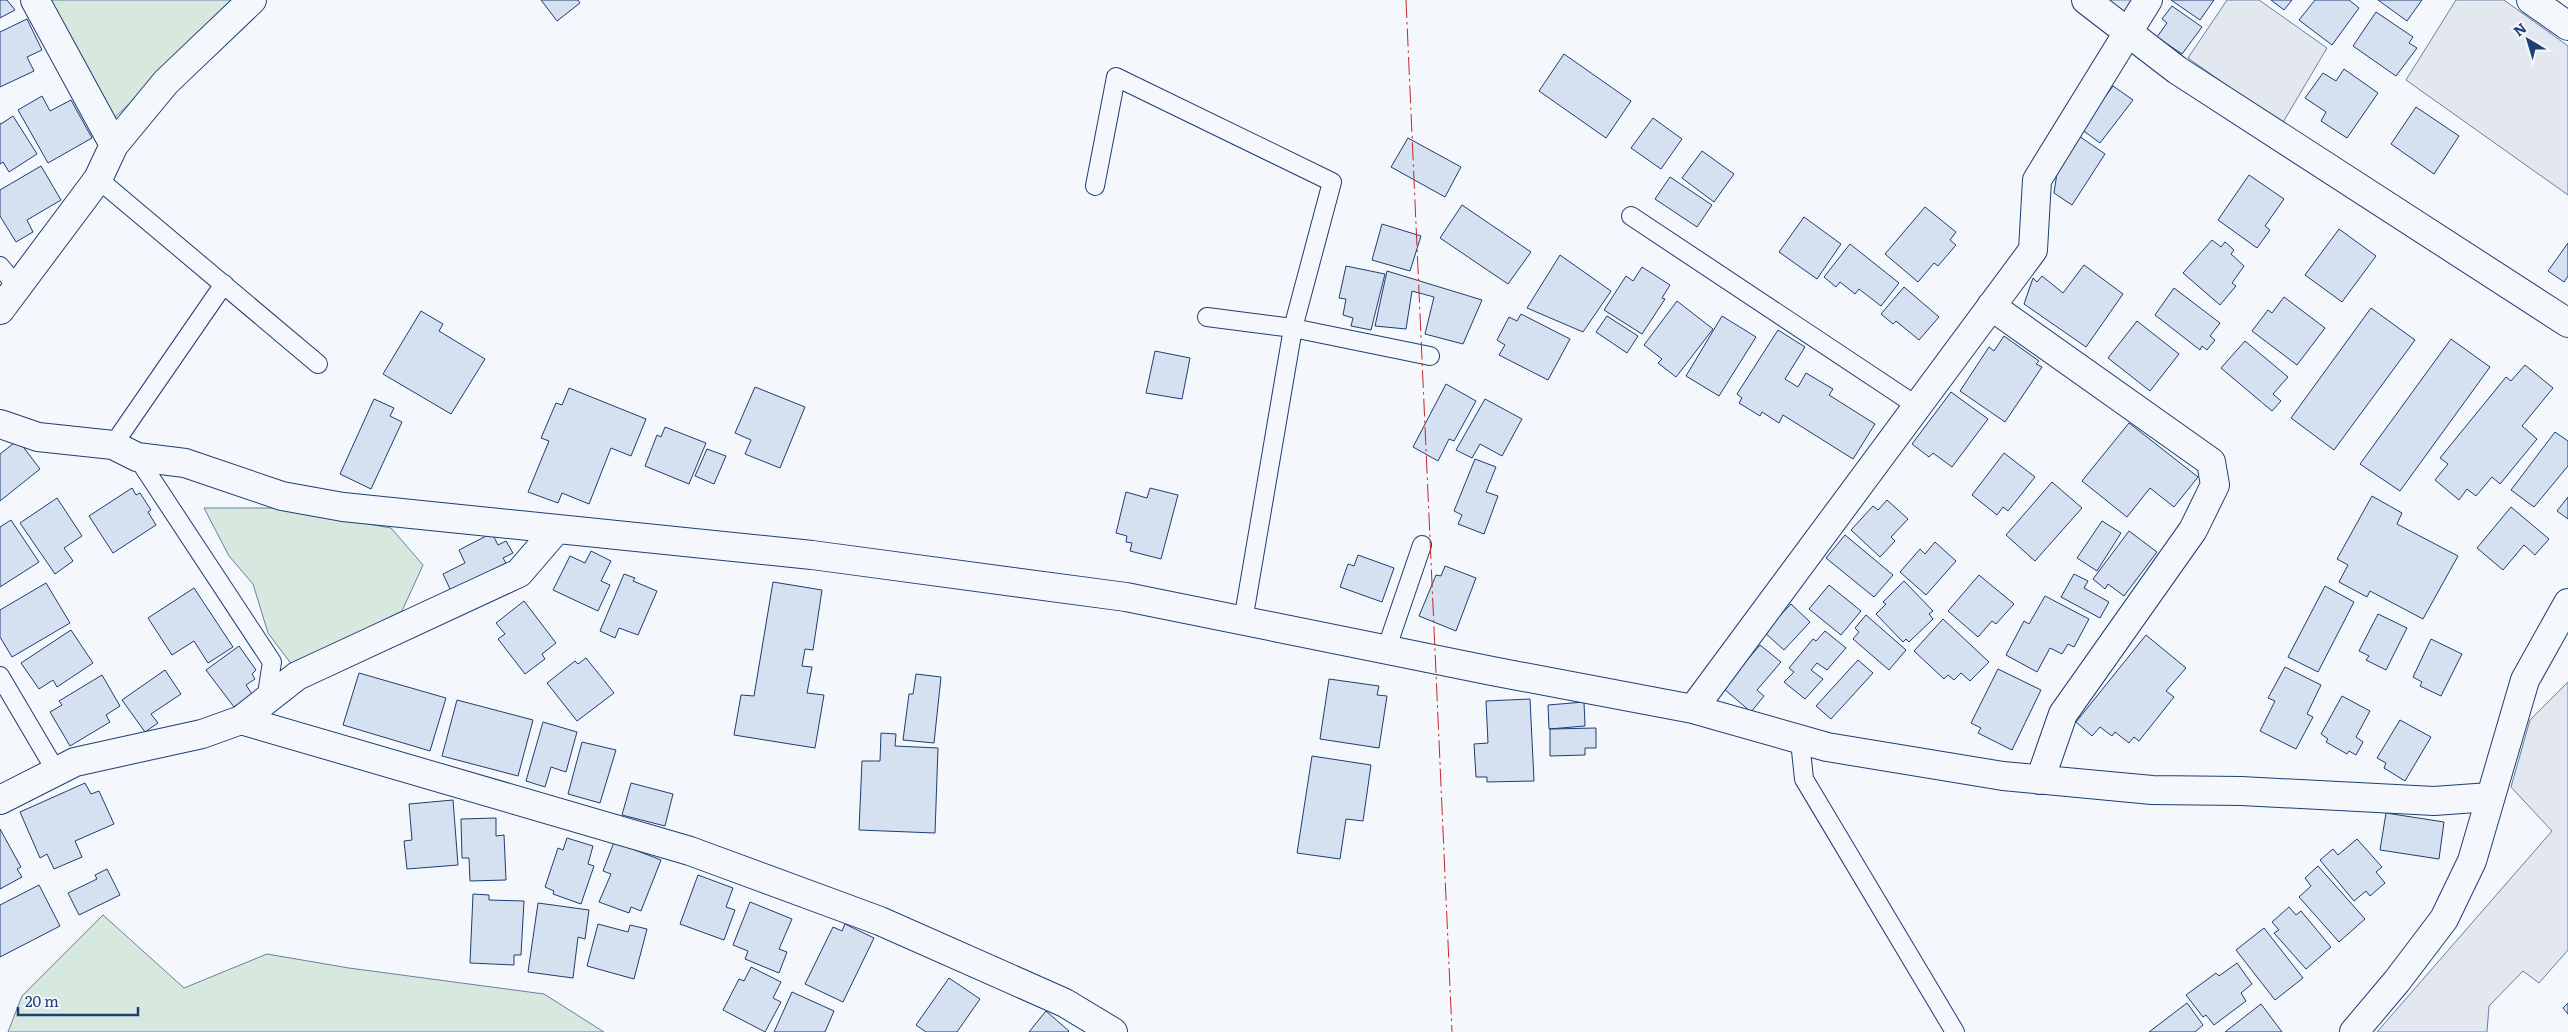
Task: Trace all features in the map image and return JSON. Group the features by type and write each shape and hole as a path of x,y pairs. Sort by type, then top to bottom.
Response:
{"street":[{"path":"35,0 114,145"},
{"path":"0,310 98,179 114,145 166,82 252,0"},
{"path":"2086,0 2177,70 2568,323"},
{"path":"1693,709 2033,250 2037,180 2148,0"},
{"path":"2531,0 2568,26"},
{"path":"1991,306 2212,462 2215,485 2192,530 2063,714 2040,780"},
{"path":"1,426 38,437 185,463 282,496 343,507 812,555 1126,597 1386,650 1693,709 1800,741 1911,761 2040,780 2152,790 2434,801 2490,797"},
{"path":"0,800 75,762 202,734 241,720 297,676 519,573 556,530"},
{"path":"2354,1032 2397,981 2444,919 2472,861 2525,680 2568,603"},
{"path":"241,720 690,851 880,922 1065,1003 1113,1032"}],"lane":[{"path":"1094,186 1116,78 1332,182 1293,328 1243,621"},
{"path":"98,179 318,364"},
{"path":"1631,216 1917,406"},
{"path":"0,266 18,288"},
{"path":"224,284 125,451 272,662 266,700"},
{"path":"1207,316 1293,328 1430,356"},
{"path":"1386,650 1422,545"},
{"path":"0,676 56,771"},
{"path":"1800,741 1804,779 1955,1032"}],"shaded area":[{"path":"49,0 239,0 112,120"},
{"path":"2105,0 2136,0 2126,17"},
{"path":"2227,0 2259,0 2327,48 2282,124 2188,58"},
{"path":"2456,0 2504,0 2568,46 2568,195 2406,80"},
{"path":"204,508 277,508 391,528 423,565 402,611 292,665 268,633 253,584 229,556"},
{"path":"2568,682 2568,950 2539,983 2523,971 2489,1006 2487,1032 2377,1032 2552,831 2511,787 2530,720"},
{"path":"103,915 184,988 267,954 349,968 544,994 604,1032 8,1032 22,996"}],"building":[{"path":"0,0 7,0 15,10 0,18"},
{"path":"541,0 578,0 580,3 557,21"},
{"path":"2171,0 2214,0 2200,20"},
{"path":"2271,0 2292,0 2284,10"},
{"path":"2315,0 2349,0 2359,8 2332,45 2299,20"},
{"path":"2378,0 2422,0 2407,21"},
{"path":"2172,6 2202,27 2182,54 2157,37 2167,23 2162,19"},
{"path":"2376,12 2413,37 2409,43 2417,48 2396,76 2353,46"},
{"path":"27,19 42,50 27,57 34,71 0,87 0,32"},
{"path":"1564,54 1631,101 1606,138 1539,91"},
{"path":"2344,69 2378,93 2347,138 2321,121 2326,112 2305,98 2323,73 2336,81"},
{"path":"2113,86 2133,100 2100,143 2081,129"},
{"path":"42,96 50,111 71,100 92,138 48,163 18,110"},
{"path":"2416,107 2459,136 2434,174 2391,144"},
{"path":"13,116 37,154 9,172 3,162 0,164 0,123"},
{"path":"1653,118 1682,139 1661,169 1631,148"},
{"path":"2079,136 2105,154 2072,205 2054,193 2058,166"},
{"path":"1408,138 1461,167 1445,197 1391,167"},
{"path":"1702,151 1734,174 1714,202 1682,178"},
{"path":"41,166 61,200 27,220 33,232 16,242 0,216 0,190"},
{"path":"2249,175 2284,199 2265,226 2270,230 2257,248 2218,220"},
{"path":"1670,177 1712,205 1697,227 1655,199"},
{"path":"1462,205 1531,252 1508,284 1440,238"},
{"path":"1925,207 1956,232 1950,240 1956,245 1938,266 1934,263 1918,282 1885,254"},
{"path":"1804,217 1841,244 1817,279 1779,252"},
{"path":"1382,224 1421,236 1410,271 1372,260"},
{"path":"2339,229 2376,256 2342,302 2305,275"},
{"path":"2212,240 2221,247 2225,242 2234,250 2231,254 2244,266 2232,283 2236,286 2220,305 2183,273"},
{"path":"2568,243 2568,276 2564,282 2548,271"},
{"path":"1850,244 1899,283 1881,306 1859,289 1855,294 1840,282 1836,287 1824,277"},
{"path":"1560,255 1611,291 1583,332 1527,308"},
{"path":"2084,265 2123,294 2086,347 2024,304 2033,278 2037,282 2042,276 2063,293"},
{"path":"1346,266 1385,274 1371,330 1351,326 1353,318 1343,315 1346,299 1339,298"},
{"path":"1642,267 1670,285 1662,298 1665,299 1642,334 1604,310 1626,276 1633,281"},
{"path":"1387,271 1482,300 1463,344 1425,334 1434,297 1412,291 1406,329 1375,326"},
{"path":"1904,287 1939,317 1919,340 1896,321 1893,324 1881,314"},
{"path":"2174,288 2220,323 2210,336 2215,340 2207,350 2202,346 2200,350 2155,315"},
{"path":"2284,297 2325,328 2297,365 2252,331 2268,310 2272,313"},
{"path":"1677,301 1713,329 1676,377 1658,363 1662,359 1644,345"},
{"path":"2371,308 2415,340 2334,450 2291,418"},
{"path":"421,311 443,324 439,331 485,359 451,414 383,374"},
{"path":"1521,314 1570,339 1548,380 1499,355 1505,345 1497,340 1509,317 1517,321"},
{"path":"1607,316 1638,336 1627,353 1596,332"},
{"path":"1722,316 1756,337 1719,396 1686,376"},
{"path":"2137,321 2179,354 2150,391 2108,358"},
{"path":"1778,330 1805,347 1785,379 1798,387 1806,373 1833,389 1829,395 1875,424 1853,459 1783,415 1779,423 1762,412 1760,416 1739,403 1742,398 1737,394"},
{"path":"2004,336 2039,361 2036,364 2042,367 2005,422 1960,391 1989,347 1994,351"},
{"path":"2451,339 2490,367 2400,491 2360,464"},
{"path":"2245,341 2288,377 2273,394 2281,401 2272,411 2221,368"},
{"path":"1155,351 1190,358 1182,399 1146,393"},
{"path":"2525,365 2553,388 2522,426 2537,439 2500,484 2492,477 2476,496 2467,489 2459,500 2435,480 2448,464 2440,458 2506,377 2511,381"},
{"path":"1446,384 1476,401 1454,441 1449,439 1438,461 1413,447"},
{"path":"755,387 805,407 780,468 745,454 751,440 735,433"},
{"path":"569,388 646,419 631,456 611,448 589,504 562,493 558,503 528,492 549,441 541,438 556,403 562,405"},
{"path":"1951,392 1988,419 1952,467 1933,453 1929,457 1912,444"},
{"path":"374,399 394,408 390,416 402,422 371,489 340,474"},
{"path":"1485,399 1522,419 1502,456 1480,444 1472,458 1456,450"},
{"path":"2129,423 2198,477 2174,507 2150,488 2127,517 2082,481"},
{"path":"665,427 706,443 689,484 645,466 657,435 661,437"},
{"path":"2555,432 2568,441 2568,466 2534,507 2511,490"},
{"path":"18,440 40,469 0,501 0,454"},
{"path":"707,449 726,456 714,484 695,476"},
{"path":"2004,453 2035,477 2008,511 2003,507 1997,515 1972,495"},
{"path":"1475,459 1496,467 1486,492 1498,496 1484,534 1458,524 1462,515 1454,511"},
{"path":"2052,482 2082,508 2035,561 2006,535"},
{"path":"132,488 136,495 140,493 151,510 148,512 156,525 113,553 89,516"},
{"path":"1150,488 1178,495 1161,559 1130,551 1132,543 1126,542 1127,536 1116,533 1126,492 1147,498"},
{"path":"2372,496 2402,513 2397,524 2458,556 2423,619 2370,591 2367,597 2339,582 2348,565 2337,559"},
{"path":"2568,497 2568,519 2557,511"},
{"path":"57,498 82,536 64,548 73,561 55,574 20,523"},
{"path":"1887,500 1908,519 1891,537 1895,541 1880,557 1851,530 1873,506 1878,510"},
{"path":"2511,507 2549,539 2535,555 2524,545 2503,570 2477,548"},
{"path":"11,520 39,562 0,587 0,527"},
{"path":"2102,521 2121,533 2097,571 2077,558"},
{"path":"2129,531 2157,552 2124,596 2108,584 2105,589 2093,579"},
{"path":"492,533 498,545 506,541 513,553 503,558 506,563 451,591 443,574 465,563 459,550"},
{"path":"1845,535 1893,575 1874,597 1826,558"},
{"path":"1935,542 1956,561 1926,595 1900,572 1920,549 1925,554"},
{"path":"591,551 611,561 601,581 610,585 598,611 553,590 570,556 585,563"},
{"path":"1358,555 1394,568 1382,602 1340,587 1348,564 1354,566"},
{"path":"1445,566 1476,578 1456,631 1419,616 1436,575 1441,576"},
{"path":"624,574 635,578 633,581 657,591 638,635 619,628 615,638 600,631"},
{"path":"2074,574 2088,581 2084,588 2109,602 2100,618 2061,597"},
{"path":"1979,575 2014,604 1996,624 1992,621 1978,637 1948,611"},
{"path":"1904,581 1933,611 1929,614 1933,619 1909,642 1906,639 1903,642 1876,614 1886,604 1883,602"},
{"path":"773,582 822,590 813,650 805,649 802,666 812,667 807,693 824,695 815,748 734,735 741,695 754,696"},
{"path":"46,583 70,623 12,657 0,637 0,610"},
{"path":"1829,585 1861,611 1841,635 1809,609"},
{"path":"2325,586 2354,602 2318,672 2288,657"},
{"path":"194,588 233,647 208,663 194,641 172,655 148,618"},
{"path":"2045,596 2089,619 2074,647 2068,644 2062,654 2050,648 2037,672 2006,655 2024,621 2029,624"},
{"path":"524,601 556,643 542,654 545,659 525,674 498,639 505,634 496,623"},
{"path":"1791,604 1810,622 1784,650 1764,632"},
{"path":"2378,614 2407,628 2386,670 2366,660 2369,656 2359,651"},
{"path":"1866,615 1906,650 1889,670 1853,639 1859,632 1855,628"},
{"path":"1943,619 1989,662 1970,681 1961,673 1954,680 1948,675 1944,679 1914,651"},
{"path":"71,630 93,663 57,687 53,680 39,689 21,663"},
{"path":"1825,631 1846,648 1827,670 1817,663 1811,670 1823,679 1805,699 1784,682 1794,672 1789,668 1813,639 1816,641"},
{"path":"2146,635 2186,668 2166,691 2174,697 2139,741 2134,737 2129,743 2115,732 2112,736 2100,727 2092,736 2076,722"},
{"path":"2431,639 2462,654 2441,696 2420,686 2422,682 2413,677"},
{"path":"1760,645 1781,662 1757,690 1764,696 1751,712 1723,688"},
{"path":"239,646 256,670 252,674 255,679 246,685 252,694 234,707 206,670"},
{"path":"586,658 614,693 577,721 547,683 575,661 578,664"},
{"path":"1858,660 1873,673 1831,719 1816,706"},
{"path":"2285,667 2321,685 2307,714 2313,717 2296,749 2260,731 2275,701 2268,698"},
{"path":"1998,669 2041,690 2012,750 1978,733 1981,728 1971,723"},
{"path":"165,670 181,694 151,714 158,723 145,732 122,700"},
{"path":"359,673 446,698 430,751 343,725"},
{"path":"916,674 941,677 934,743 903,740 909,694 913,694"},
{"path":"102,675 120,706 106,715 110,722 70,746 50,712 62,705 59,701"},
{"path":"1329,679 1379,686 1377,695 1387,696 1379,748 1320,739"},
{"path":"2342,696 2370,711 2356,737 2363,742 2356,755 2349,751 2347,754 2326,742 2328,739 2321,734"},
{"path":"1530,699 1534,781 1487,782 1487,777 1476,777 1474,744 1488,743 1486,701"},
{"path":"457,700 533,720 518,776 442,756"},
{"path":"1584,702 1585,726 1549,729 1548,705"},
{"path":"2400,720 2431,737 2405,781 2384,768 2386,763 2377,758"},
{"path":"543,722 577,732 566,772 551,767 545,787 526,781"},
{"path":"1596,728 1596,748 1585,748 1585,755 1550,756 1550,729"},
{"path":"881,733 896,734 895,746 938,748 935,833 859,830 862,761 880,761"},
{"path":"582,742 616,750 600,803 568,794"},
{"path":"1312,756 1371,765 1363,821 1346,819 1340,859 1297,853"},
{"path":"85,783 91,794 99,791 114,824 75,841 82,857 54,869 47,854 40,858 20,812"},
{"path":"631,783 673,794 665,826 622,815"},
{"path":"453,800 458,865 407,869 404,841 412,840 409,804"},
{"path":"2386,813 2444,822 2439,859 2380,850"},
{"path":"496,818 496,836 504,835 506,880 470,881 469,858 462,858 461,819"},
{"path":"0,829 21,867 17,869 22,877 0,889"},
{"path":"567,838 593,846 588,864 594,866 581,904 553,894 554,891 545,887 558,848 563,850"},
{"path":"2357,839 2382,867 2376,872 2385,883 2370,896 2366,891 2354,901 2320,860 2333,849 2338,855"},
{"path":"614,842 661,860 641,911 631,907 629,913 599,902 611,874 603,871"},
{"path":"2318,866 2365,919 2339,942 2299,897 2311,886 2305,878"},
{"path":"107,869 120,895 79,915 68,893 97,879 95,875"},
{"path":"698,875 733,888 726,907 735,910 724,940 680,924"},
{"path":"39,885 60,926 0,957 0,905"},
{"path":"473,894 489,895 489,900 524,901 521,955 514,955 514,965 470,963"},
{"path":"750,902 792,919 779,949 787,952 779,973 745,959 748,951 733,945"},
{"path":"538,903 589,910 585,939 578,937 573,978 528,972"},
{"path":"2289,907 2296,915 2301,911 2331,947 2306,969 2274,933 2279,930 2272,922"},
{"path":"598,924 628,932 630,925 647,929 634,979 587,966"},
{"path":"845,924 874,938 843,1002 805,984 833,927 842,931"},
{"path":"2264,928 2303,978 2275,1000 2236,950"},
{"path":"2237,963 2252,984 2241,993 2246,1001 2214,1025 2206,1015 2203,1017 2186,995 2216,973 2219,976"},
{"path":"751,967 781,982 773,998 781,1002 765,1032 723,1010 739,979 744,981"},
{"path":"949,978 980,999 957,1032 926,1032 916,1025"},
{"path":"792,992 834,1011 825,1032 774,1032"},
{"path":"2187,1003 2203,1025 2195,1032 2149,1032"},
{"path":"2568,1003 2568,1014 2563,1008"},
{"path":"2261,1004 2282,1032 2225,1032"},
{"path":"1046,1011 1069,1031 1029,1032"}],"power":[{"path":"1406,0 1452,1032"}]}
